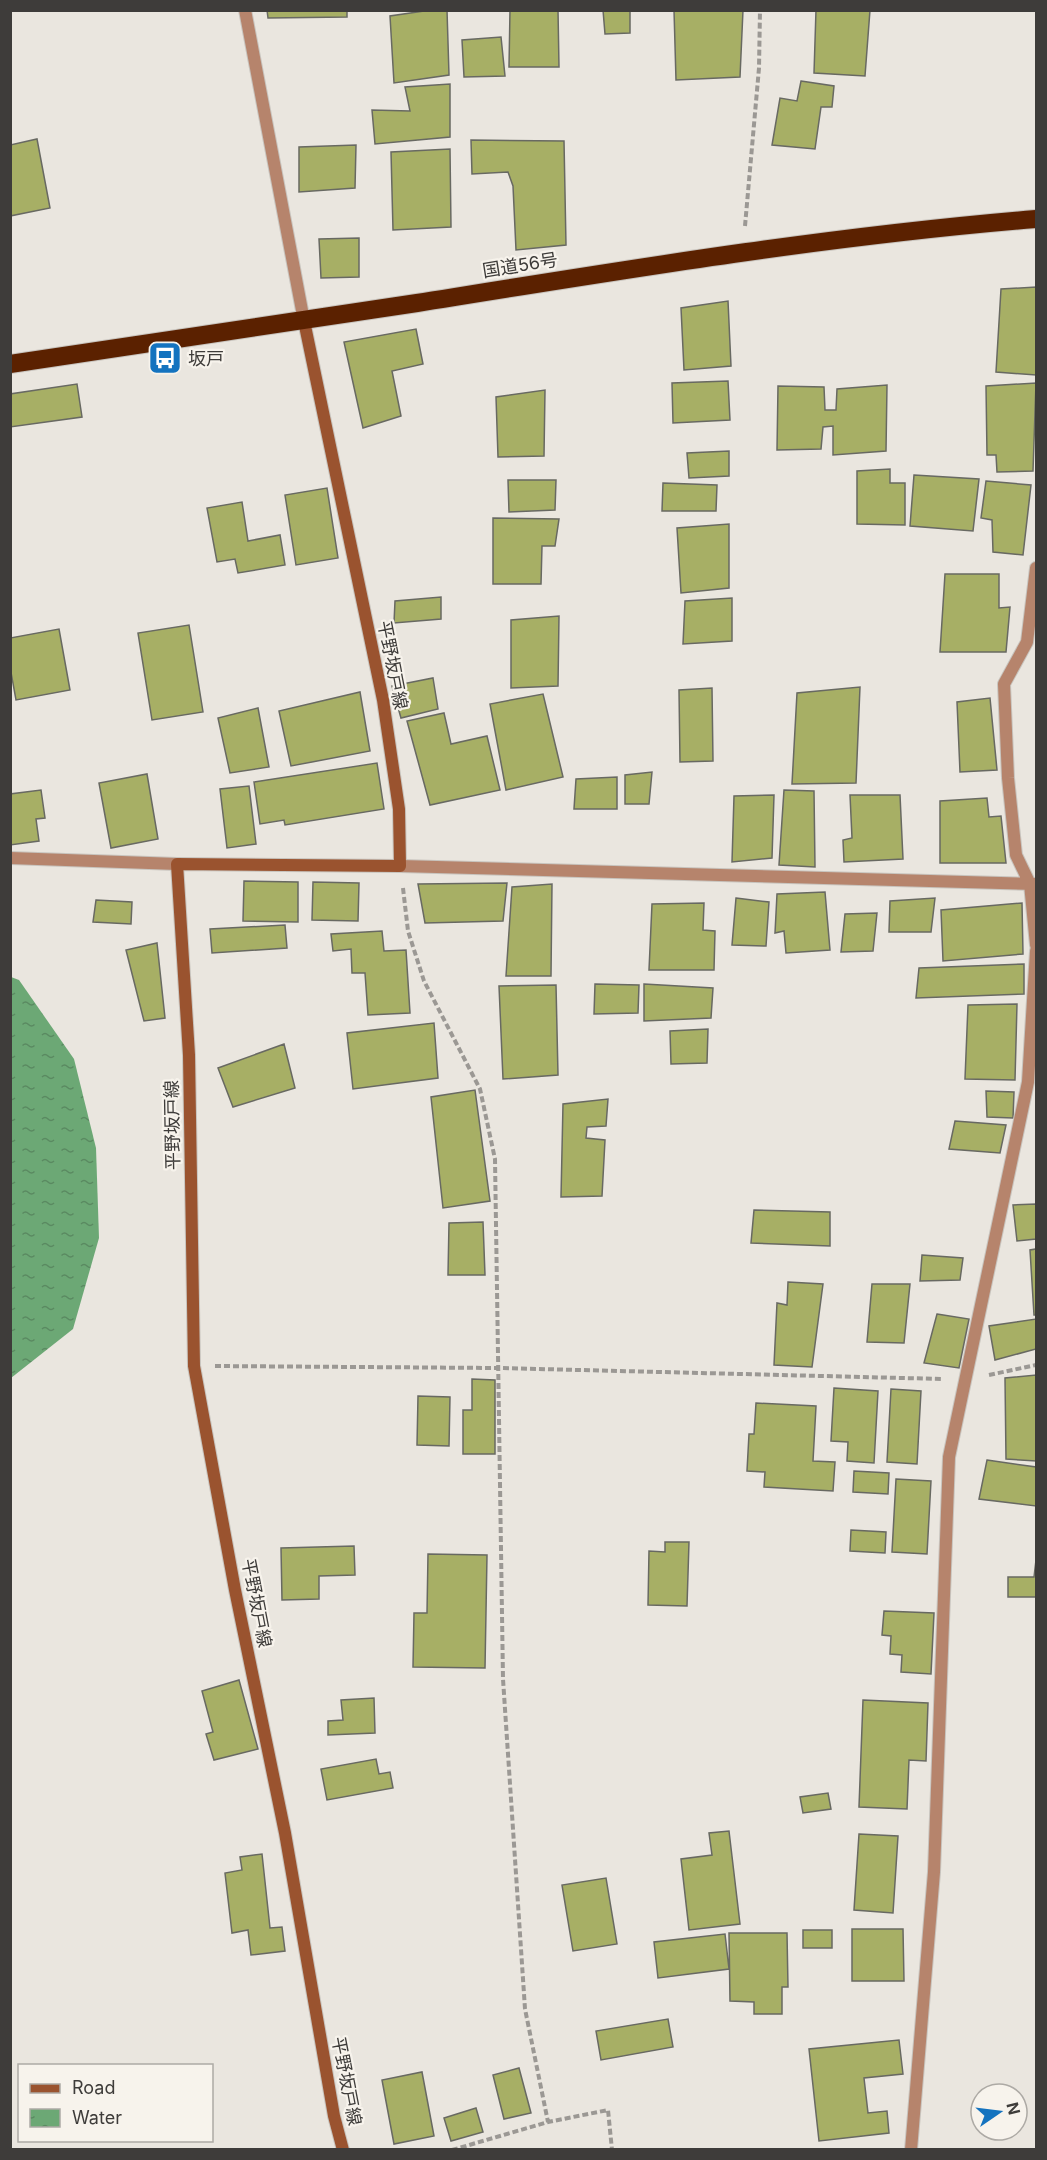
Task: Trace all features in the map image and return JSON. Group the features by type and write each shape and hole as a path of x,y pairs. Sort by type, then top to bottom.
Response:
{"highway":[{"name":"国道56号","path":"10,364 304,321 742,251 907,230 1036,219"}],"main road":[{"name":"平野坂戸線","path":"304,321 383,699 399,809 400,866"},
{"name":"平野坂戸線","path":"177,864 189,1054 194,1366 235,1590 285,1833 334,2116 343,2150"},
{"path":"177,864 400,866"}],"street":[{"path":"245,10 304,321"},
{"path":"1036,568 1027,642 1004,684 1008,778 1016,855 1033,884 1036,945"},
{"path":"10,858 177,864"},
{"path":"400,866 1033,884"},
{"path":"911,2150 934,1872 949,1457 1028,1082 1036,951"}],"path":[{"path":"742,251 759,68 760,10"},
{"path":"400,866 408,931 424,981 480,1089 495,1159 503,1679 525,2009 548,2122"},
{"path":"194,1366 499,1368 964,1379 1036,1365"},
{"path":"452,2150 548,2122 608,2110 612,2150"}],"water":[{"path":"11,977 19,980 74,1059 96,1148 99,1238 73,1329 11,1378"}],"building":[{"path":"267,10 347,10 347,17 268,18"},
{"path":"447,10 449,75 394,83 390,16"},
{"path":"510,10 558,10 559,67 509,67"},
{"path":"603,10 630,10 630,33 605,34"},
{"path":"674,10 743,10 740,77 676,80"},
{"path":"816,10 870,10 865,76 814,73"},
{"path":"501,37 505,76 464,77 462,40"},
{"path":"801,81 834,86 832,107 821,107 815,149 772,145 780,98 797,101"},
{"path":"450,84 450,137 375,144 372,110 410,111 405,87"},
{"path":"37,139 50,208 10,216 10,145"},
{"path":"471,140 564,141 566,245 516,250 513,186 508,172 472,174"},
{"path":"356,145 355,188 299,192 299,147"},
{"path":"450,149 451,227 393,230 391,152"},
{"path":"359,238 359,277 321,278 319,239"},
{"path":"1036,287 1036,375 996,372 1001,289"},
{"path":"728,301 731,366 684,370 681,308"},
{"path":"416,329 423,364 392,371 401,416 363,428 344,342"},
{"path":"728,381 730,420 673,423 672,383"},
{"path":"1036,383 1033,471 997,472 996,455 987,455 986,386"},
{"path":"77,384 82,417 10,427 10,394"},
{"path":"887,385 886,451 833,455 833,426 823,427 821,449 777,450 778,386 824,387 825,410 836,410 837,389"},
{"path":"545,390 544,456 498,457 496,397"},
{"path":"729,451 729,476 689,478 687,453"},
{"path":"890,469 890,483 905,483 905,525 857,524 857,471"},
{"path":"914,475 979,479 973,531 910,526"},
{"path":"508,480 556,480 555,510 509,512"},
{"path":"986,481 1031,485 1023,555 993,552 992,520 981,518"},
{"path":"663,483 717,485 716,511 662,511"},
{"path":"327,488 338,558 296,565 285,495"},
{"path":"242,502 248,541 280,535 285,565 238,573 235,559 217,562 207,508"},
{"path":"493,518 559,519 555,546 542,546 541,584 493,584"},
{"path":"729,524 729,588 681,593 677,528"},
{"path":"945,574 999,574 999,608 1010,607 1006,652 940,652"},
{"path":"441,597 441,619 394,623 395,601"},
{"path":"732,598 732,641 683,644 685,601"},
{"path":"559,616 558,686 511,688 511,620"},
{"path":"189,625 203,712 152,720 138,633"},
{"path":"59,629 70,690 16,700 10,667 10,638"},
{"path":"433,678 438,709 401,718 392,686"},
{"path":"860,687 856,783 792,784 797,693"},
{"path":"712,688 713,761 680,762 679,690"},
{"path":"360,692 370,751 291,766 279,711"},
{"path":"543,694 563,777 506,790 490,704"},
{"path":"990,698 997,770 960,772 957,702"},
{"path":"258,708 269,767 230,773 218,718"},
{"path":"444,713 451,744 487,736 500,790 430,805 407,721"},
{"path":"377,763 384,809 285,825 284,820 260,824 254,782"},
{"path":"652,772 649,804 625,804 625,775"},
{"path":"147,774 158,839 111,848 99,783"},
{"path":"617,777 617,809 574,809 576,779"},
{"path":"249,786 256,844 227,848 220,789"},
{"path":"41,790 45,818 36,819 39,841 10,845 10,794"},
{"path":"784,790 814,791 815,867 779,865"},
{"path":"774,795 772,858 732,862 734,796"},
{"path":"850,795 900,795 903,859 844,862 843,840 852,838"},
{"path":"987,798 989,817 1001,816 1006,863 940,863 940,801"},
{"path":"244,881 298,882 298,922 243,921"},
{"path":"313,882 359,883 358,921 312,920"},
{"path":"507,883 503,921 425,923 418,884"},
{"path":"552,884 551,976 506,976 512,887"},
{"path":"825,892 830,950 786,953 784,931 775,933 777,894"},
{"path":"736,898 769,902 766,946 732,945"},
{"path":"935,898 931,932 889,932 890,901"},
{"path":"96,900 132,902 131,924 93,922"},
{"path":"704,903 703,930 715,931 714,970 649,970 652,904"},
{"path":"1022,903 1023,954 943,961 941,910"},
{"path":"877,913 873,951 841,952 845,914"},
{"path":"285,925 287,948 212,953 210,929"},
{"path":"382,931 384,951 406,950 410,1013 368,1015 365,973 352,973 351,949 333,951 331,934"},
{"path":"157,943 165,1018 144,1021 126,950"},
{"path":"1024,964 1024,994 916,998 919,968"},
{"path":"595,984 639,985 638,1013 594,1014"},
{"path":"644,984 713,988 711,1018 644,1021"},
{"path":"556,985 558,1075 503,1079 499,986"},
{"path":"1017,1004 1015,1080 965,1079 968,1005"},
{"path":"434,1023 438,1078 353,1089 347,1033"},
{"path":"708,1029 707,1063 671,1064 670,1031"},
{"path":"284,1044 295,1088 233,1107 218,1068"},
{"path":"475,1090 490,1201 443,1208 431,1097"},
{"path":"986,1091 1014,1092 1013,1118 987,1117"},
{"path":"608,1099 606,1126 587,1127 586,1138 605,1140 602,1196 561,1197 563,1104"},
{"path":"955,1121 1006,1125 1000,1153 949,1149"},
{"path":"1036,1204 1036,1239 1017,1241 1013,1205"},
{"path":"754,1210 830,1212 830,1246 751,1243"},
{"path":"483,1222 485,1275 448,1275 449,1223"},
{"path":"1036,1249 1036,1315 1034,1315 1030,1250"},
{"path":"922,1255 963,1258 960,1280 920,1281"},
{"path":"788,1282 823,1284 812,1367 774,1365 777,1303 787,1305"},
{"path":"872,1284 910,1284 904,1343 867,1342"},
{"path":"937,1314 969,1319 959,1368 924,1363"},
{"path":"1036,1319 1036,1349 995,1360 989,1326"},
{"path":"1036,1375 1036,1461 1006,1459 1005,1378"},
{"path":"472,1379 495,1380 495,1454 463,1454 463,1410 472,1410"},
{"path":"834,1388 878,1391 874,1463 847,1461 848,1442 831,1441"},
{"path":"891,1389 921,1391 917,1464 887,1462"},
{"path":"418,1396 450,1397 449,1446 417,1445"},
{"path":"756,1403 816,1406 813,1461 835,1462 833,1491 764,1487 765,1472 747,1471 749,1434 754,1434"},
{"path":"987,1460 1036,1467 1036,1506 979,1499"},
{"path":"854,1471 889,1473 888,1494 853,1492"},
{"path":"896,1479 931,1481 927,1554 892,1552"},
{"path":"851,1530 886,1532 885,1553 850,1551"},
{"path":"665,1542 689,1542 687,1606 648,1605 649,1551 665,1552"},
{"path":"354,1546 355,1575 319,1576 319,1599 282,1600 281,1548"},
{"path":"428,1554 487,1555 485,1668 413,1667 414,1613 427,1613"},
{"path":"1036,1560 1036,1597 1008,1597 1008,1577 1034,1577"},
{"path":"884,1611 934,1613 931,1674 901,1672 902,1655 890,1654 891,1636 882,1635"},
{"path":"239,1680 258,1749 214,1760 206,1734 213,1732 202,1691"},
{"path":"374,1698 375,1733 328,1735 328,1721 343,1720 341,1700"},
{"path":"863,1700 928,1703 926,1761 909,1760 907,1809 859,1807"},
{"path":"376,1759 379,1774 390,1772 393,1788 327,1800 321,1769"},
{"path":"828,1793 831,1809 803,1813 800,1797"},
{"path":"729,1831 740,1924 689,1930 681,1859 712,1855 709,1833"},
{"path":"859,1834 898,1836 893,1913 854,1910"},
{"path":"262,1854 270,1928 282,1927 285,1951 251,1955 248,1930 232,1933 225,1873 242,1870 240,1857"},
{"path":"606,1878 617,1944 573,1951 562,1885"},
{"path":"852,1929 903,1929 904,1981 852,1981"},
{"path":"803,1930 832,1930 832,1948 803,1948"},
{"path":"729,1933 787,1933 788,1987 782,1987 782,2014 754,2014 754,2002 730,2001"},
{"path":"725,1934 729,1969 658,1978 654,1942"},
{"path":"668,2019 673,2047 601,2060 596,2031"},
{"path":"899,2040 903,2074 864,2078 868,2113 887,2111 889,2133 819,2141 809,2049"},
{"path":"519,2068 531,2113 504,2119 493,2075"},
{"path":"422,2072 434,2136 394,2144 382,2080"},
{"path":"476,2108 483,2132 451,2141 444,2118"}],"place":[{"name":"坂戸","path":"165,358"}]}
